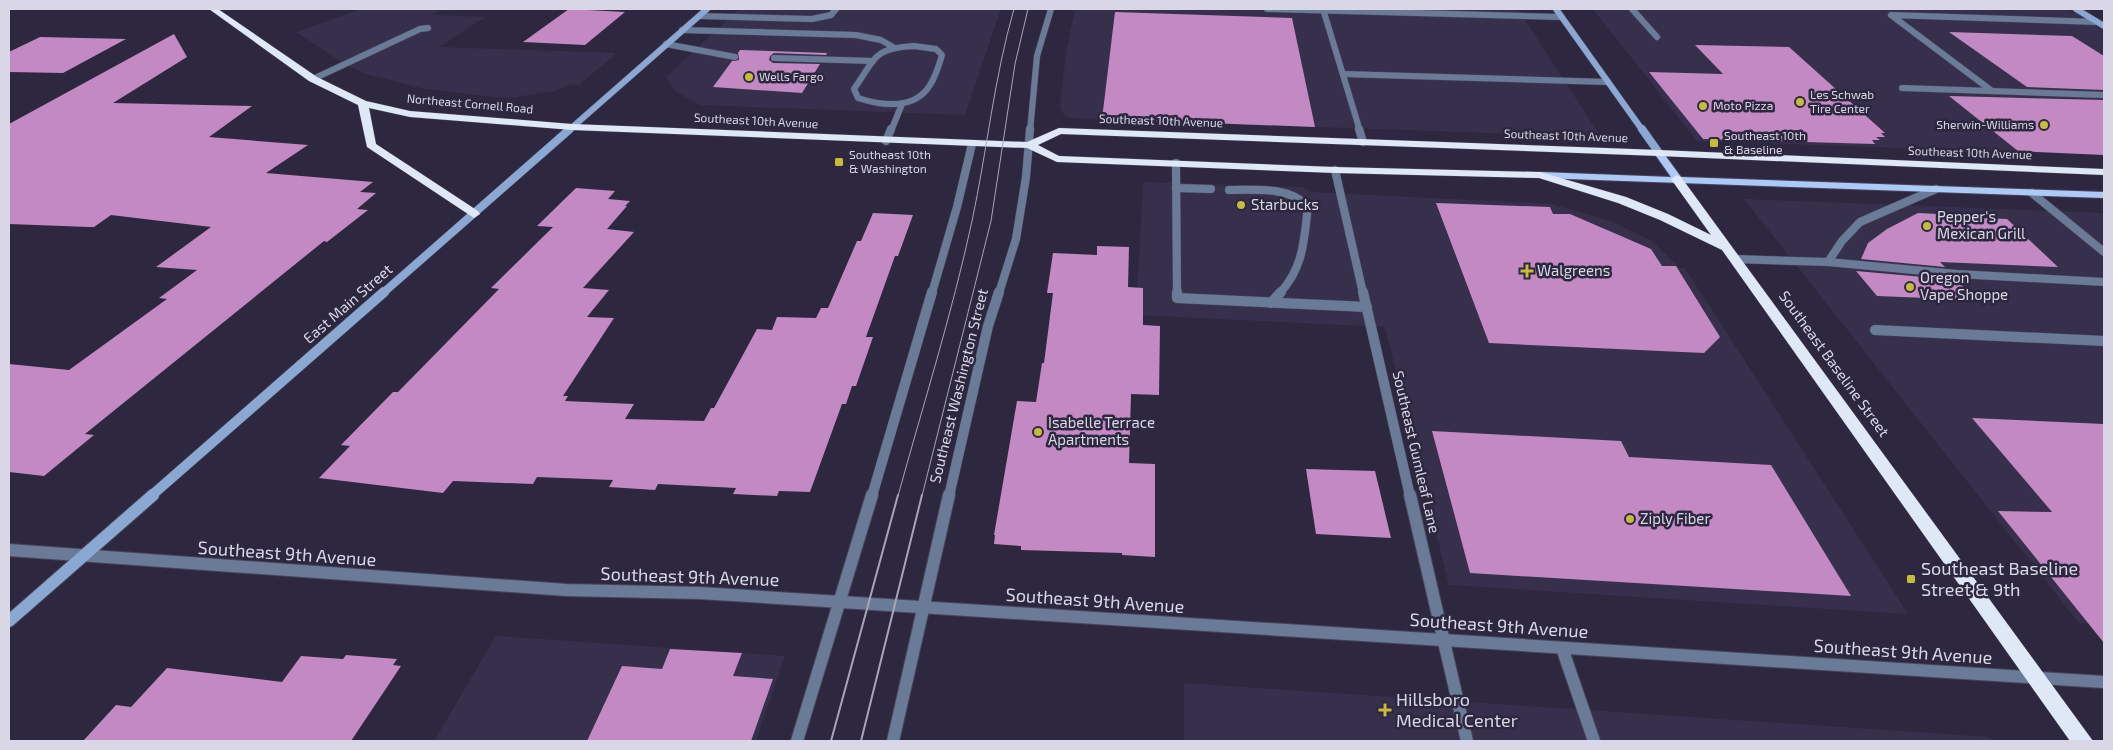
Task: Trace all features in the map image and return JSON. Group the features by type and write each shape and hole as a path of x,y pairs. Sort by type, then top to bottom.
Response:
{"highway":[{"name":"Northeast Cornell Road","path":"213,9 313,79 363,103 443,118 572,126"},
{"path":"363,103 371,145 474,214"},
{"name":"Southeast 10th Avenue","path":"572,126 886,141 1029,145 1056,158 1335,170 1540,175"},
{"name":"Southeast 10th Avenue","path":"1029,145 1059,131 1659,153 2104,172"},
{"path":"1540,175 1622,200 1656,214 1732,254"},
{"name":"Southeast Baseline Street","path":"1677,179 2082,741"}],"main road":[{"name":"Southeast Baseline Street","path":"1659,153 1677,179"},
{"name":"Southeast 10th Avenue","path":"1540,175 2104,196"}],"street":[{"name":"East Main Street","path":"9,621 707,9"},
{"path":"700,16 812,19 830,15 836,9"},
{"name":"Southeast Washington Street","path":"893,741 988,326 1016,239 1029,145 1037,56 1050,9"},
{"path":"1267,9 1562,17"},
{"name":"Southeast Baseline Street","path":"1556,9 1659,153"},
{"path":"1632,9 1657,37"},
{"path":"2076,9 2104,26"},
{"path":"1323,10 1363,142"},
{"path":"1992,91 1891,15 2097,22"},
{"path":"313,79 428,28"},
{"path":"682,30 856,35 881,40 893,47"},
{"path":"666,44 735,57"},
{"path":"914,46 936,49 942,55 928,91 917,100 902,104 877,104 858,98 854,89 880,52 893,47 914,46"},
{"path":"774,58 873,62"},
{"path":"1342,74 1608,82"},
{"path":"1902,88 2104,96"},
{"path":"886,141 902,104"},
{"path":"797,741 954,217 972,144"},
{"path":"1176,163 1177,298 1366,307"},
{"name":"Southeast Gumleaf Lane","path":"1335,170 1467,741"},
{"path":"1176,188 1211,189"},
{"path":"1828,262 1842,241 1860,222 1936,189"},
{"path":"1229,190 1288,194 1298,197 1308,206 1302,254 1292,280 1271,303"},
{"path":"2032,193 2104,252"},
{"path":"1732,254 1957,274 2104,282"},
{"path":"1875,330 2104,341"},
{"name":"Southeast 9th Avenue","path":"9,550 566,590 700,593 2104,682"},
{"path":"1562,648 1594,741"}],"shaded area":[{"path":"361,9 441,9 431,15 485,17 439,47 617,53 579,85 510,98 421,88 367,74 348,66 296,32"},
{"path":"739,9 1001,9 965,115 700,105 675,91 666,77"},
{"path":"1075,9 1518,9 1601,137 1071,118 1064,115 1060,108 1066,52"},
{"path":"1593,9 2065,9 2104,23 2104,155 1697,141"},
{"path":"1143,182 1302,187 1311,192 1552,204 1610,221 1652,241 1680,268 1685,268 1908,614 1449,585 1385,327 1136,315"},
{"path":"1744,199 2104,213 2104,624 2079,623"},
{"path":"496,636 785,656 756,741 434,741"},
{"name":"Hillsboro Medical Center","path":"1184,683 1990,737 1993,741 1184,741"}],"building":[{"path":"569,9 625,12 585,45 523,42"},
{"path":"1115,12 1292,18 1315,127 1102,119"},
{"path":"1949,32 2072,36 2104,56 2104,90 2027,87"},
{"path":"174,34 187,57 113,103 252,106 209,137 308,145 266,173 373,182 360,192 376,193 357,209 368,210 327,242 324,241 85,434 94,435 44,476 9,472 9,364 69,370 167,299 159,298 197,270 156,267 211,227 111,215 94,227 9,224 9,124"},
{"path":"40,37 126,39 63,73 9,72 9,52"},
{"path":"1695,45 1789,47 1885,133 1881,133 1885,137 1876,137 1880,140 1872,140 1875,144 1703,139 1649,72 1723,74"},
{"name":"Wells Fargo","path":"740,50 827,53 826,55 774,53 770,56 769,60 773,63 820,64 802,93 713,87 732,61 739,60 738,53"},
{"name":"Sherwin-Williams","path":"1949,96 2104,100 2104,155 2018,151"},
{"path":"576,188 615,191 608,199 630,201 607,229 634,232 583,288 609,290 587,317 614,318 563,396 568,396 565,401 634,404 625,419 704,421 711,408 714,408 757,329 772,330 777,317 816,318 821,308 828,308 857,241 861,241 873,213 913,215 898,256 895,256 866,337 873,337 856,386 852,386 846,404 842,404 810,492 779,491 777,496 733,494 736,488 658,484 655,490 609,487 613,480 537,477 533,484 453,481 443,493 319,478 350,446 341,445 393,392 398,392 499,289 491,288 553,227 537,226"},
{"name":"Walgreens","path":"1436,203 1550,207 1553,214 1570,214 1651,249 1662,266 1676,266 1720,337 1704,353 1489,343"},
{"path":"1918,213 2007,219 2058,267 1940,262 1945,267 1861,259 1868,243 1887,229"},
{"name":"Isabelle Terrace Apartments","path":"1097,246 1129,247 1128,287 1143,288 1143,325 1160,326 1159,395 1131,394 1129,463 1155,464 1155,557 1122,555 1122,553 1021,550 1021,546 994,544 1017,401 1036,402 1042,363 1044,363 1053,293 1047,293 1053,253 1097,255"},
{"name":"Oregon Vape Shoppe","path":"1856,271 1957,280 1976,300 1877,296"},
{"path":"1972,418 2104,424 2104,643 1998,511 2052,512"},
{"name":"Ziply Fiber","path":"1432,431 1621,441 1629,457 1771,465 1851,596 1470,573"},
{"path":"1306,469 1375,471 1391,538 1316,534"},
{"path":"670,649 742,653 733,676 773,679 751,741 587,741 622,666 662,669"},
{"path":"346,655 397,659 393,665 401,666 351,741 83,741 116,705 131,707 167,668 282,682 301,656 343,659"}],"tram line":[{"path":"898,496 964,256 1001,61 1014,9"},
{"path":"922,496 991,221 1015,64 1028,9"},
{"path":"831,741 898,495"},
{"path":"861,741 922,495"}],"place":[{"name":"Wells Fargo","path":"749,77"},
{"name":"Les Schwab Tire Center","path":"1800,102"},
{"name":"Moto Pizza","path":"1703,106"},
{"name":"Sherwin-Williams","path":"2044,125"},
{"name":"Southeast 10th & Baseline","path":"1714,143"},
{"name":"Southeast 10th & Washington","path":"839,162"},
{"name":"Starbucks","path":"1241,205"},
{"name":"Pepper's Mexican Grill","path":"1927,226"},
{"name":"Walgreens","path":"1527,271"},
{"name":"Oregon Vape Shoppe","path":"1910,287"},
{"name":"Isabelle Terrace Apartments","path":"1038,432"},
{"name":"Ziply Fiber","path":"1630,519"},
{"name":"Southeast Baseline Street & 9th","path":"1911,579"},
{"name":"Hillsboro Medical Center","path":"1385,710"}]}
